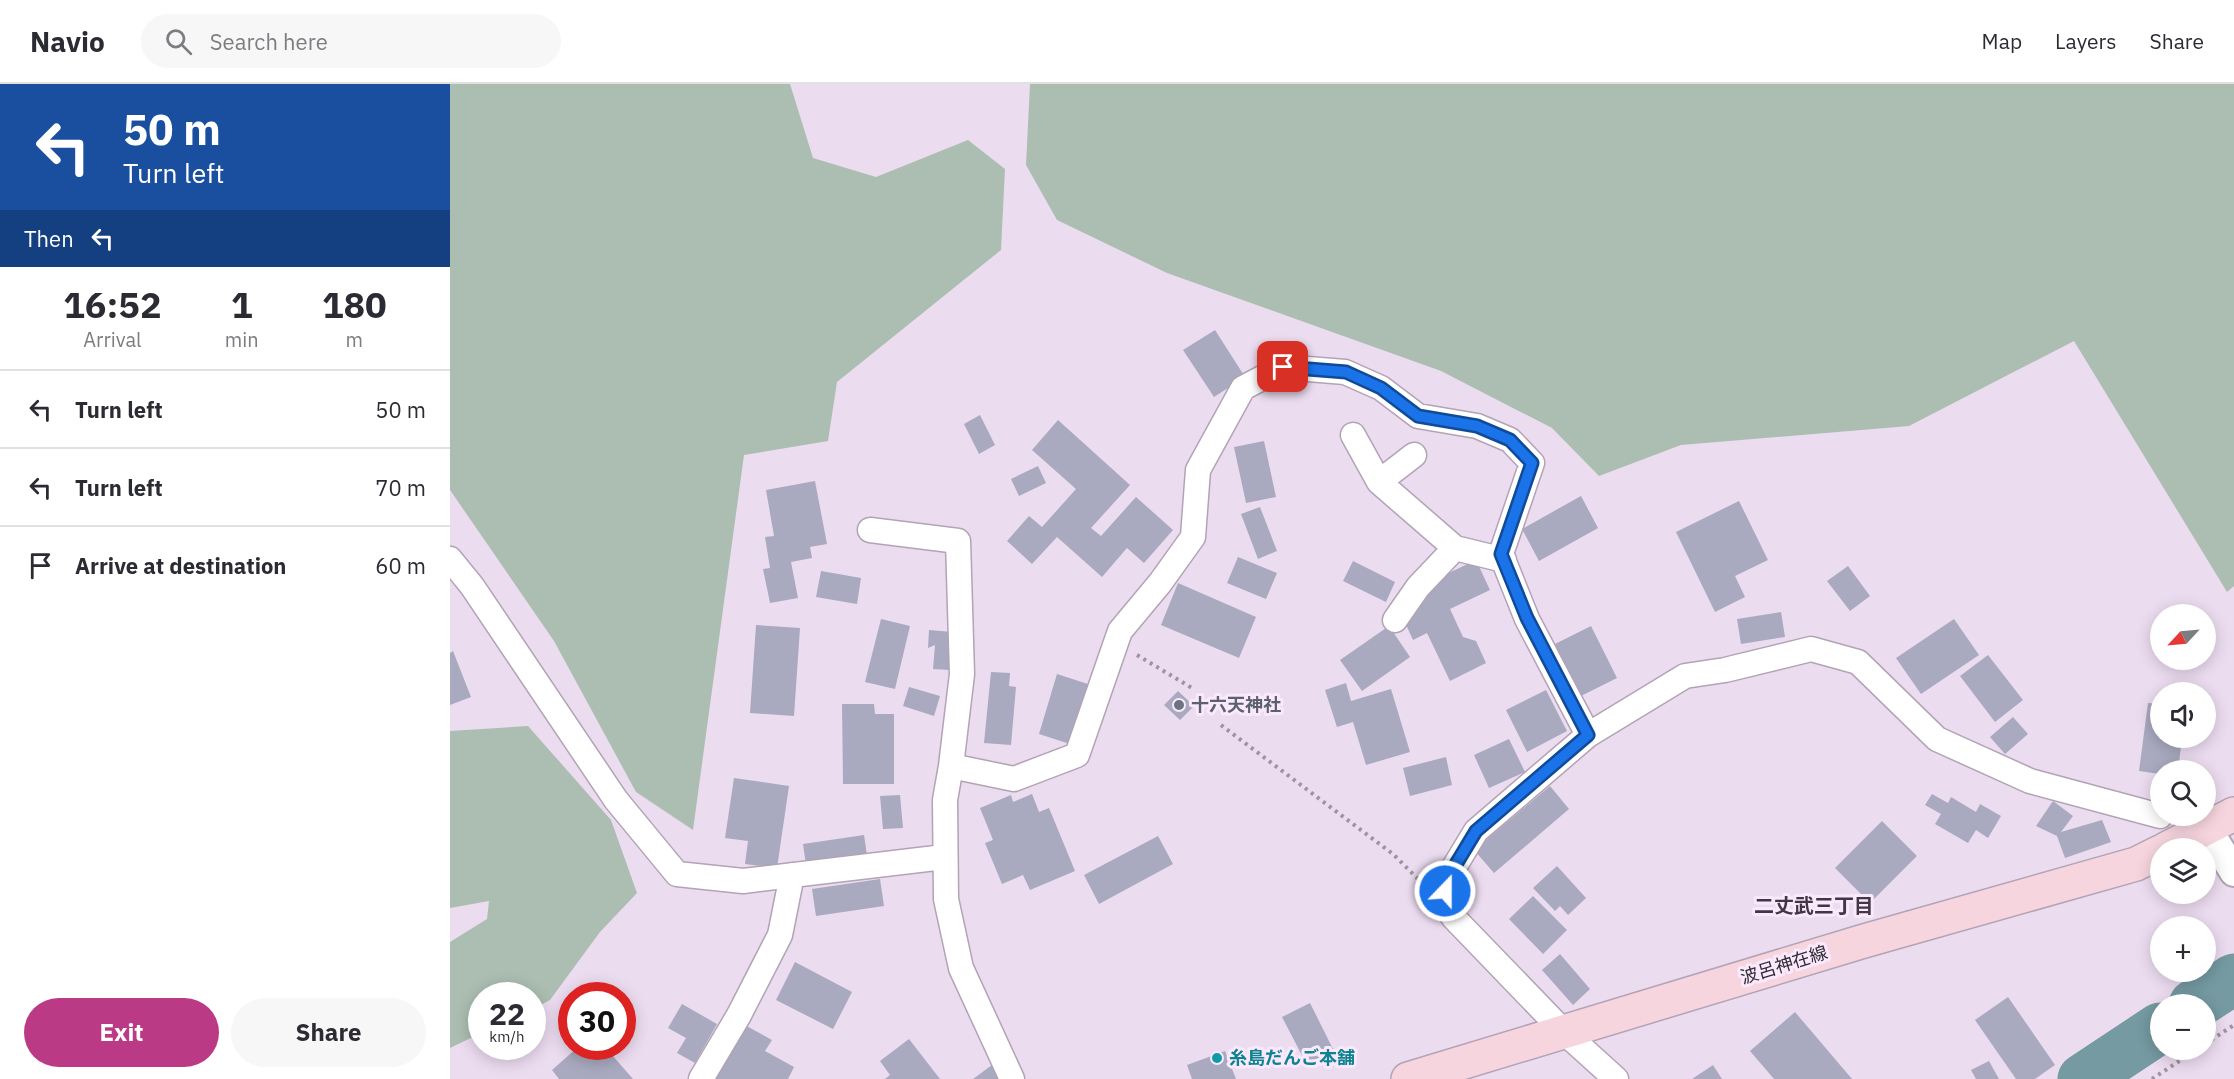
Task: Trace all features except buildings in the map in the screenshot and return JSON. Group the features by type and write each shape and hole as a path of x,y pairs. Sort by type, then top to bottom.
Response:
{"main road":[{"path":"2188,838 2221,821"},
{"name":"波呂神在線","path":"1408,1079 1864,941 2136,864 2150,857"}],"street":[{"path":"951,766 1014,779 1077,756 1120,632 1160,583 1193,537 1198,470 1243,388 1283,367 1346,372 1381,388 1418,416 1477,426 1510,440 1532,463 1501,554 1527,618 1588,735"},
{"path":"1353,435 1379,482 1455,548 1504,560"},
{"path":"1379,482 1414,455"},
{"path":"870,530 958,541 962,674 945,800 946,899 961,968 1012,1079"},
{"path":"1395,620 1418,587 1455,548"},
{"path":"450,558 472,586 616,800 677,874 743,881 944,857"},
{"path":"1616,1079 1564,1032 1454,918 1443,903 1447,879 1476,831 1588,735 1685,676 1725,670 1811,649 1858,662 1937,740 2030,782 2150,813"},
{"path":"2221,821 2234,872"},
{"path":"701,1079 739,1015 780,935 792,875"}],"path":[{"path":"1116,642 1192,688"},
{"path":"1221,725 1393,854 1443,903"},
{"path":"2216,1037 2234,1025"},
{"path":"2152,1079 2181,1060"}],"green space":[{"path":"450,84 790,84 813,158 876,177 968,140 1005,169 1001,250 837,382 828,441 744,455 693,830 636,792 554,641 450,490"},
{"path":"1030,84 2234,84 2234,586 2227,592 2074,341 1909,426 1681,445 1599,476 1552,428 1441,371 1167,273 1057,220 1026,165"},
{"path":"528,726 611,820 637,893 600,932 563,982 558,982 558,989 546,1002 546,982 468,982 468,1039 450,1048 450,942 487,919 489,901 450,908 450,731"}],"waterway":[{"path":"2211,994 2234,979"},
{"path":"2083,1079 2150,1035"}],"place":[{"name":"十六天神社","path":"1179,705"},
{"name":"糸島だんご本舗","path":"1217,1058"}],"district":[{"name":"二丈武三丁目","path":"1814,906"}],"route":[{"path":"1283,367 1346,372 1381,388 1418,416 1477,426 1510,440 1532,463 1501,554 1527,618 1588,735 1476,831 1447,879 1445,891"}]}
